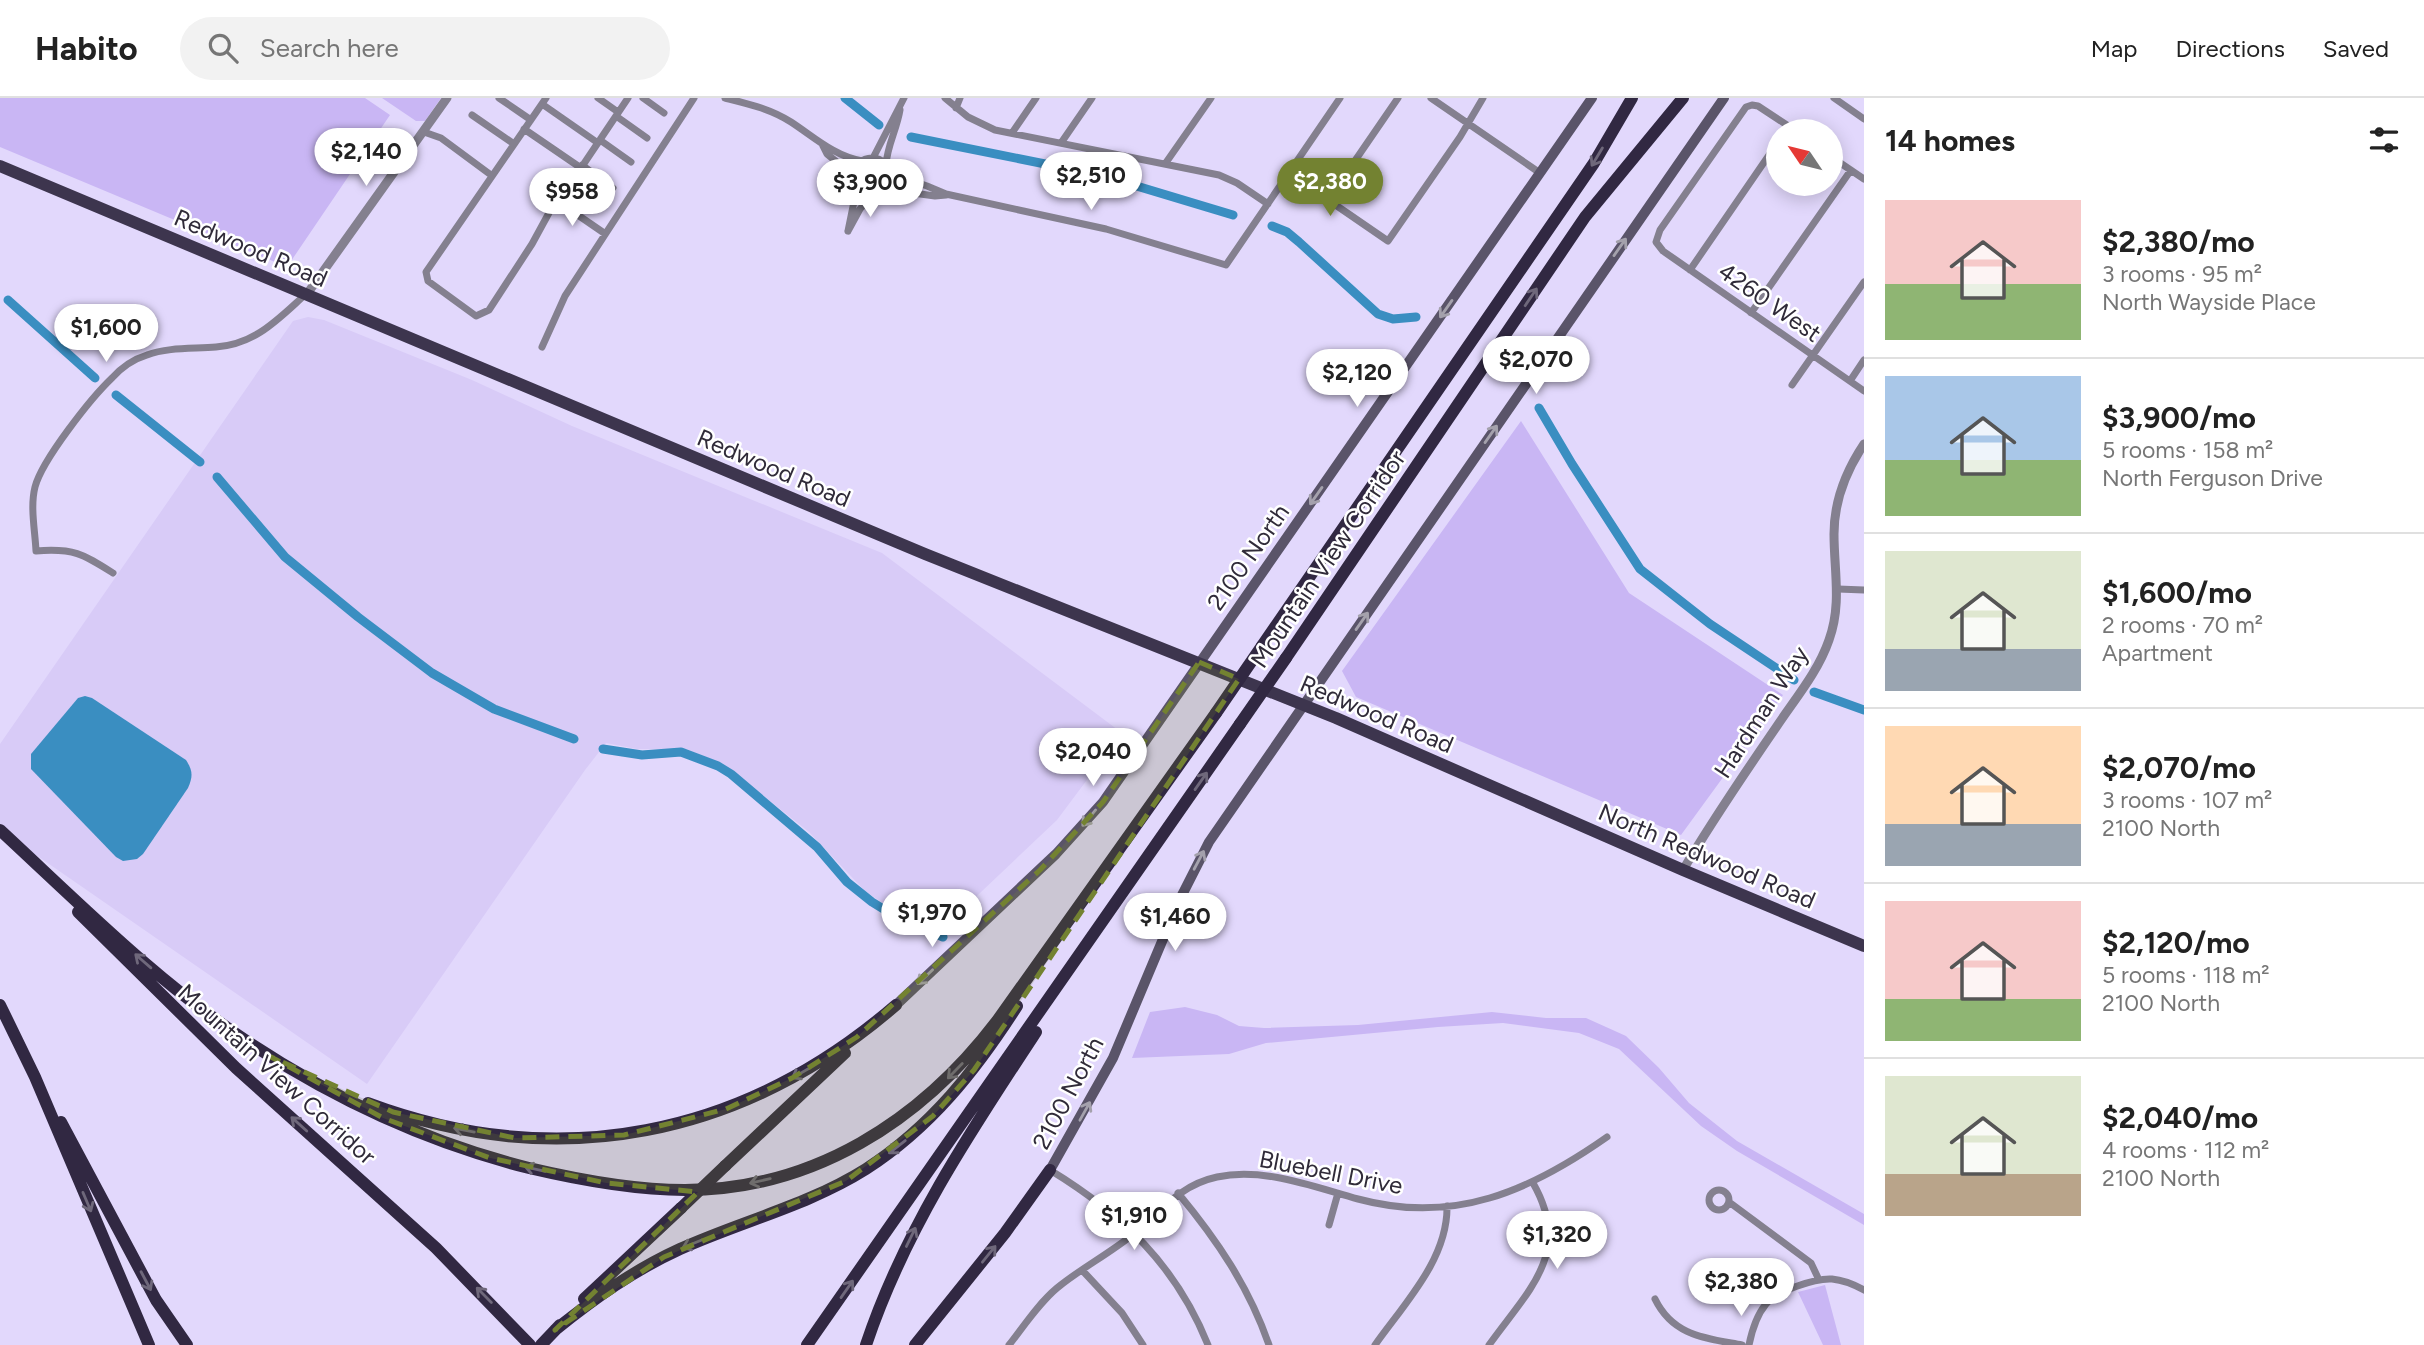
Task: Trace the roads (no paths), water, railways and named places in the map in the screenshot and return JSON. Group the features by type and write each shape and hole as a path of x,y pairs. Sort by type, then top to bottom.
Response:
{"highway":[{"name":"Mountain View Corridor","path":"1127,839 1594,163 1632,98"},
{"name":"Mountain View Corridor","path":"1134,877 1585,217 1683,98"},
{"name":"Mountain View Corridor","path":"0,830 180,1016 436,1248 530,1345"},
{"path":"0,830 173,986 223,1025 327,1090 383,1118 464,1149 543,1171 606,1183 670,1190 723,1188 768,1179 813,1165 850,1149 905,1115 938,1088 983,1040 1127,839"},
{"path":"548,1338 612,1287 647,1266 681,1248 827,1191 884,1157 917,1130 947,1102 974,1070 1127,839"},
{"path":"807,1345 1134,877"},
{"path":"866,1345 898,1263 934,1194 971,1131 1134,877"},
{"path":"0,1005 156,1300 187,1345"},
{"path":"271,1057 369,1103 442,1126 515,1138 603,1138 686,1122 746,1101 815,1065 857,1037 896,1005"},
{"path":"548,1338 593,1290 896,1005"},
{"path":"22,1048 149,1345"},
{"path":"915,1345 1005,1233 1050,1170"}],"main road":[{"name":"2100 North","path":"896,1005 1040,870 1087,821 1118,781 1592,98"},
{"name":"2100 North","path":"1050,1170 1113,1058 1179,901 1200,858 1724,98"},
{"name":"Redwood Road","path":"0,166 912,549 1304,705 1533,804"},
{"name":"North Redwood Road","path":"1533,804 1864,946"}],"street":[{"path":"113,573 82,554 54,549 36,551 33,511 35,487 50,456 111,378 134,361 153,353 220,347 249,339 259,335 307,294 447,98"},
{"path":"499,98 531,120"},
{"path":"598,98 647,138"},
{"path":"628,98 599,141 581,167 556,200 532,244 489,310 476,316 428,281 426,272 544,101 599,141 631,162"},
{"path":"643,98 664,113"},
{"path":"542,346 565,296 694,98"},
{"path":"725,98 768,109 792,122 823,145 846,157 862,161"},
{"path":"873,158 904,98"},
{"path":"945,98 982,125 1226,177 1268,204"},
{"path":"956,108 960,98"},
{"path":"1012,133 1035,98"},
{"path":"1061,143 1092,98"},
{"path":"1165,164 1211,98"},
{"path":"890,173 946,194 1106,229 1226,265 1340,98"},
{"path":"1328,200 1398,98"},
{"path":"1431,98 1540,173"},
{"path":"1289,173 1388,241 1460,137 1482,98"},
{"path":"1834,98 1864,118"},
{"name":"4260 West","path":"1776,119 1762,108 1752,105 1742,112 1660,230 1656,242 1660,249 1864,391"},
{"path":"884,189 890,179 886,165 887,155 901,106"},
{"path":"472,115 514,144"},
{"path":"524,129 613,188"},
{"path":"424,132 441,138 491,175"},
{"path":"823,145 827,154 854,176"},
{"path":"886,165 873,158 858,164 854,176 857,187 848,231 860,209 873,194 884,189 936,196 946,194"},
{"path":"1690,270 1766,159"},
{"path":"1843,165 1864,179"},
{"path":"1751,313 1851,170"},
{"path":"857,187 873,194"},
{"path":"556,200 604,233"},
{"path":"1792,386 1864,282"},
{"path":"1850,381 1864,360"},
{"name":"Hardman Way","path":"1683,870 1822,658 1833,628 1838,589 1834,534 1837,505 1845,477 1864,444"},
{"path":"1838,589 1864,590"},
{"name":"Bluebell Drive","path":"1009,1345 1049,1296 1135,1233 1178,1193 1207,1180 1236,1175 1279,1179 1387,1205 1447,1206 1493,1197 1533,1183 1607,1137"},
{"path":"1050,1170 1087,1194 1135,1233 1171,1275 1191,1308 1208,1345"},
{"path":"1489,1345 1539,1274 1549,1249 1548,1217 1533,1183"},
{"path":"1178,1193 1231,1264 1250,1298 1269,1345"},
{"path":"1329,1225 1338,1193"},
{"path":"1729,1202 1811,1263 1819,1280"},
{"path":"1375,1345 1437,1254 1446,1227 1447,1206"},
{"path":"1082,1270 1122,1313 1143,1345"},
{"path":"1749,1345 1754,1324 1766,1304 1776,1296 1819,1280 1832,1279 1864,1290"},
{"path":"1655,1299 1662,1313 1685,1331 1696,1336 1742,1345"}],"water":[{"path":"85,696 186,760 191,771 188,788 137,859 123,861 116,857 31,769 31,754 78,698"}],"waterway":[{"path":"845,98 879,125"},
{"path":"911,137 1100,175 1233,215"},
{"path":"1272,226 1287,232 1378,314 1393,319 1416,317"},
{"path":"8,300 95,378"},
{"path":"116,395 200,462"},
{"path":"1539,408 1640,569 1710,624 1794,680"},
{"path":"217,477 285,557 432,673 494,709 574,739"},
{"path":"1814,692 1864,710"},
{"path":"603,749 642,755 681,752 718,766 817,847 847,882 872,902 898,918 943,937"}]}
